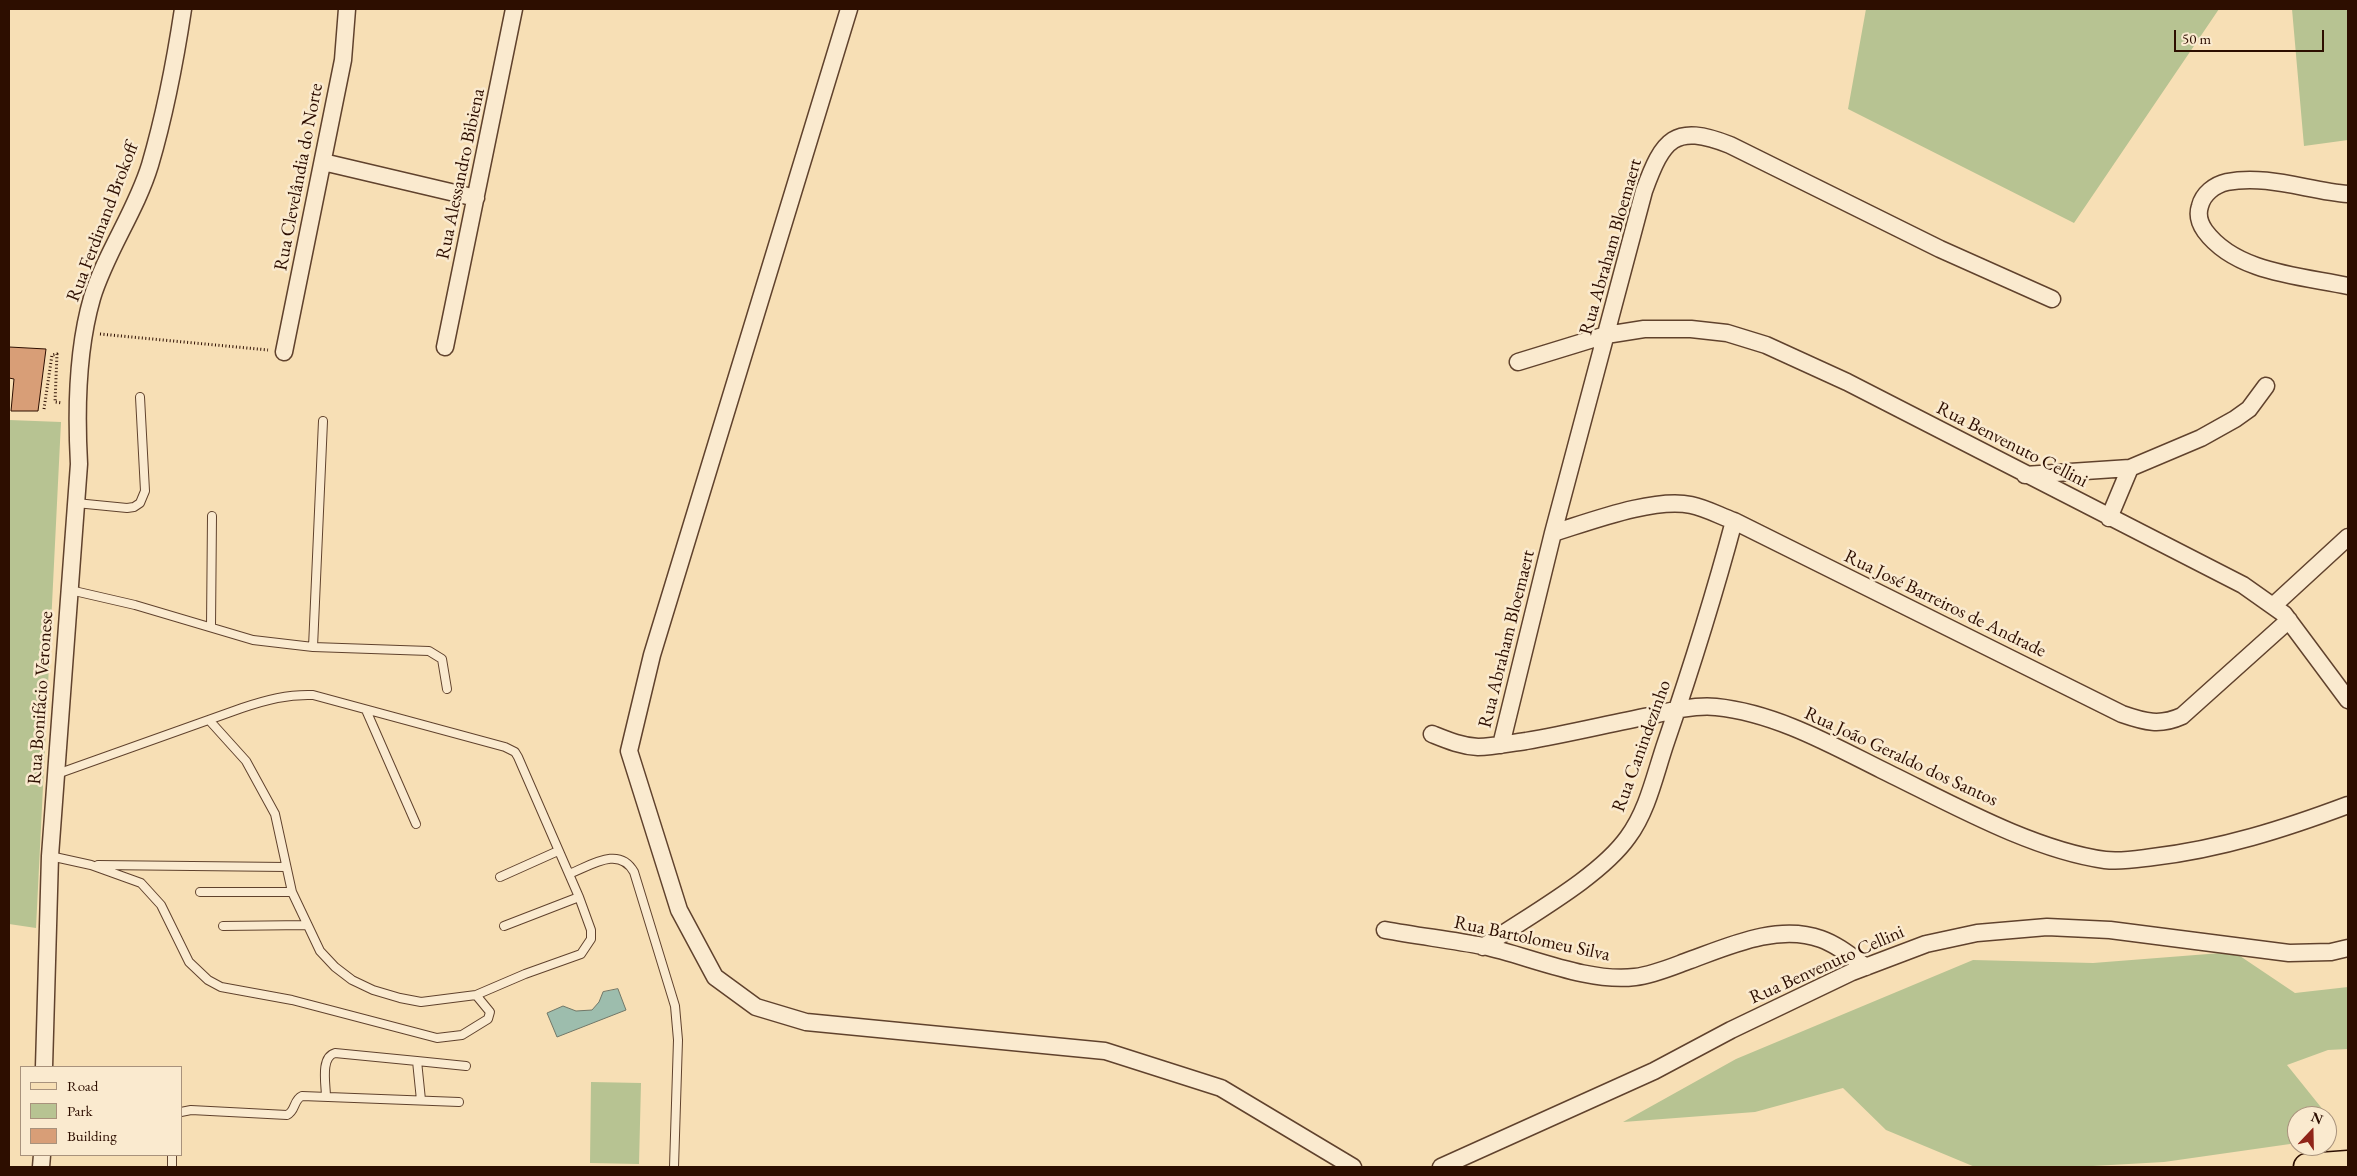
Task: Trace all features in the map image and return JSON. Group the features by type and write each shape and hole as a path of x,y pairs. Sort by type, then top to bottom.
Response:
{"main road":[{"path":"2307,1167 2348,1164"}],"street":[{"name":"Rua Ferdinand Brokoff","path":"84,333 93,297 150,166 174,68 183,9"},
{"name":"Rua Clevelândia do Norte","path":"284,352 343,60 347,9"},
{"name":"Rua Alessandro Bibiena","path":"445,347 514,9"},
{"path":"849,9 652,654 629,751 679,910 715,977 756,1007 806,1022 1105,1051 1221,1088 1353,1167"},
{"name":"Rua Abraham Bloemaert","path":"1502,745 1553,533 1644,191 1656,158 1666,145 1675,139 1699,135 1730,145 1940,249 2052,299"},
{"path":"323,162 476,198"},
{"path":"2348,194 2271,182 2233,182 2217,185 2208,192 2201,203 2198,213 2203,228 2213,241 2226,251 2252,264 2283,273 2348,286"},
{"name":"Rua Benvenuto Cellini","path":"1518,362 1606,335 1644,329 1691,329 1728,333 1766,344 1855,386 2242,585 2274,605 2289,620 2348,700"},
{"name":"Rua Bonifácio Veronese","path":"44,1066 50,856 79,464 78,405 84,333"},
{"path":"2025,475 2130,468 2201,438 2236,420 2249,409 2266,386"},
{"path":"2109,518 2130,468"},
{"name":"Rua José Barreiros de Andrade","path":"1553,533 1636,509 1667,503 1690,505 1734,521 2122,714 2144,722 2169,722 2182,716 2289,620"},
{"name":"Rua Canindezinho","path":"1483,946 1568,890 1608,859 1628,838 1641,814 1677,710 1710,611 1734,521"},
{"path":"2274,605 2348,537"},
{"name":"Rua João Geraldo dos Santos","path":"1432,734 1457,744 1478,747 1502,745 1677,710 1713,707 1737,710 1818,738 1976,816 2059,848 2106,860 2128,861 2187,853 2233,844 2294,825 2348,805"},
{"name":"Rua Benvenuto Cellini","path":"1441,1167 1654,1070 1731,1030 1866,967 1926,944 1977,933 2047,927 2110,930 2289,953 2331,952 2348,948"},
{"name":"Rua Bartolomeu Silva","path":"1385,930 1483,946 1602,978 1634,978 1657,972 1748,940 1778,934 1806,935 1822,939 1866,967"}],"lane":[{"path":"76,503 127,508 134,508 140,503 145,491 140,397"},
{"path":"312,646 323,421"},
{"path":"211,626 212,516"},
{"path":"70,590 211,626 253,640 312,646 433,652 442,660 447,689"},
{"path":"55,774 209,720 270,699 299,694 313,695 504,747 515,752 579,897 591,930 591,939 581,954 525,974 476,995 421,1002 374,990 352,980 320,952 292,892 275,814 246,761 209,720"},
{"path":"366,710 416,824"},
{"path":"500,877 558,851"},
{"path":"50,856 91,865 141,883 152,892 161,904 188,962 208,980 221,987 292,1000 437,1038 462,1034 488,1019 490,1012 476,995"},
{"path":"569,874 612,857 625,861 634,872 675,1006 678,1040 674,1167"},
{"path":"91,865 286,867"},
{"path":"200,892 292,892"},
{"path":"504,926 579,897"},
{"path":"223,926 307,925"},
{"path":"326,1097 326,1060 332,1054 466,1066"},
{"path":"417,1061 421,1100"},
{"path":"182,1112 191,1110 287,1114 293,1110 299,1097 459,1102"}],"path":[{"path":"84,333 284,352"},
{"path":"44,409 52,355 57,354 55,402 78,405"}],"green space":[{"path":"1866,9 2219,9 2074,223 1848,109"},
{"path":"2292,9 2348,9 2348,140 2304,146"},
{"path":"9,420 61,422 36,928 9,924"},
{"path":"2234,952 2295,993 2348,987 2348,1049 2328,1050 2287,1065 2320,1106 2287,1106 2287,1144 2164,1162 2075,1167 1975,1167 1886,1130 1843,1088 1755,1112 1623,1122 1736,1059 1973,960 2093,963"},
{"path":"591,1082 641,1083 639,1164 590,1163"}],"shaded area":[{"path":"618,989 626,1010 557,1037 547,1013 563,1006 576,1011 592,1010 599,1002 603,992"}],"building":[{"path":"9,347 46,349 38,411 11,411 14,379 9,378"}]}
